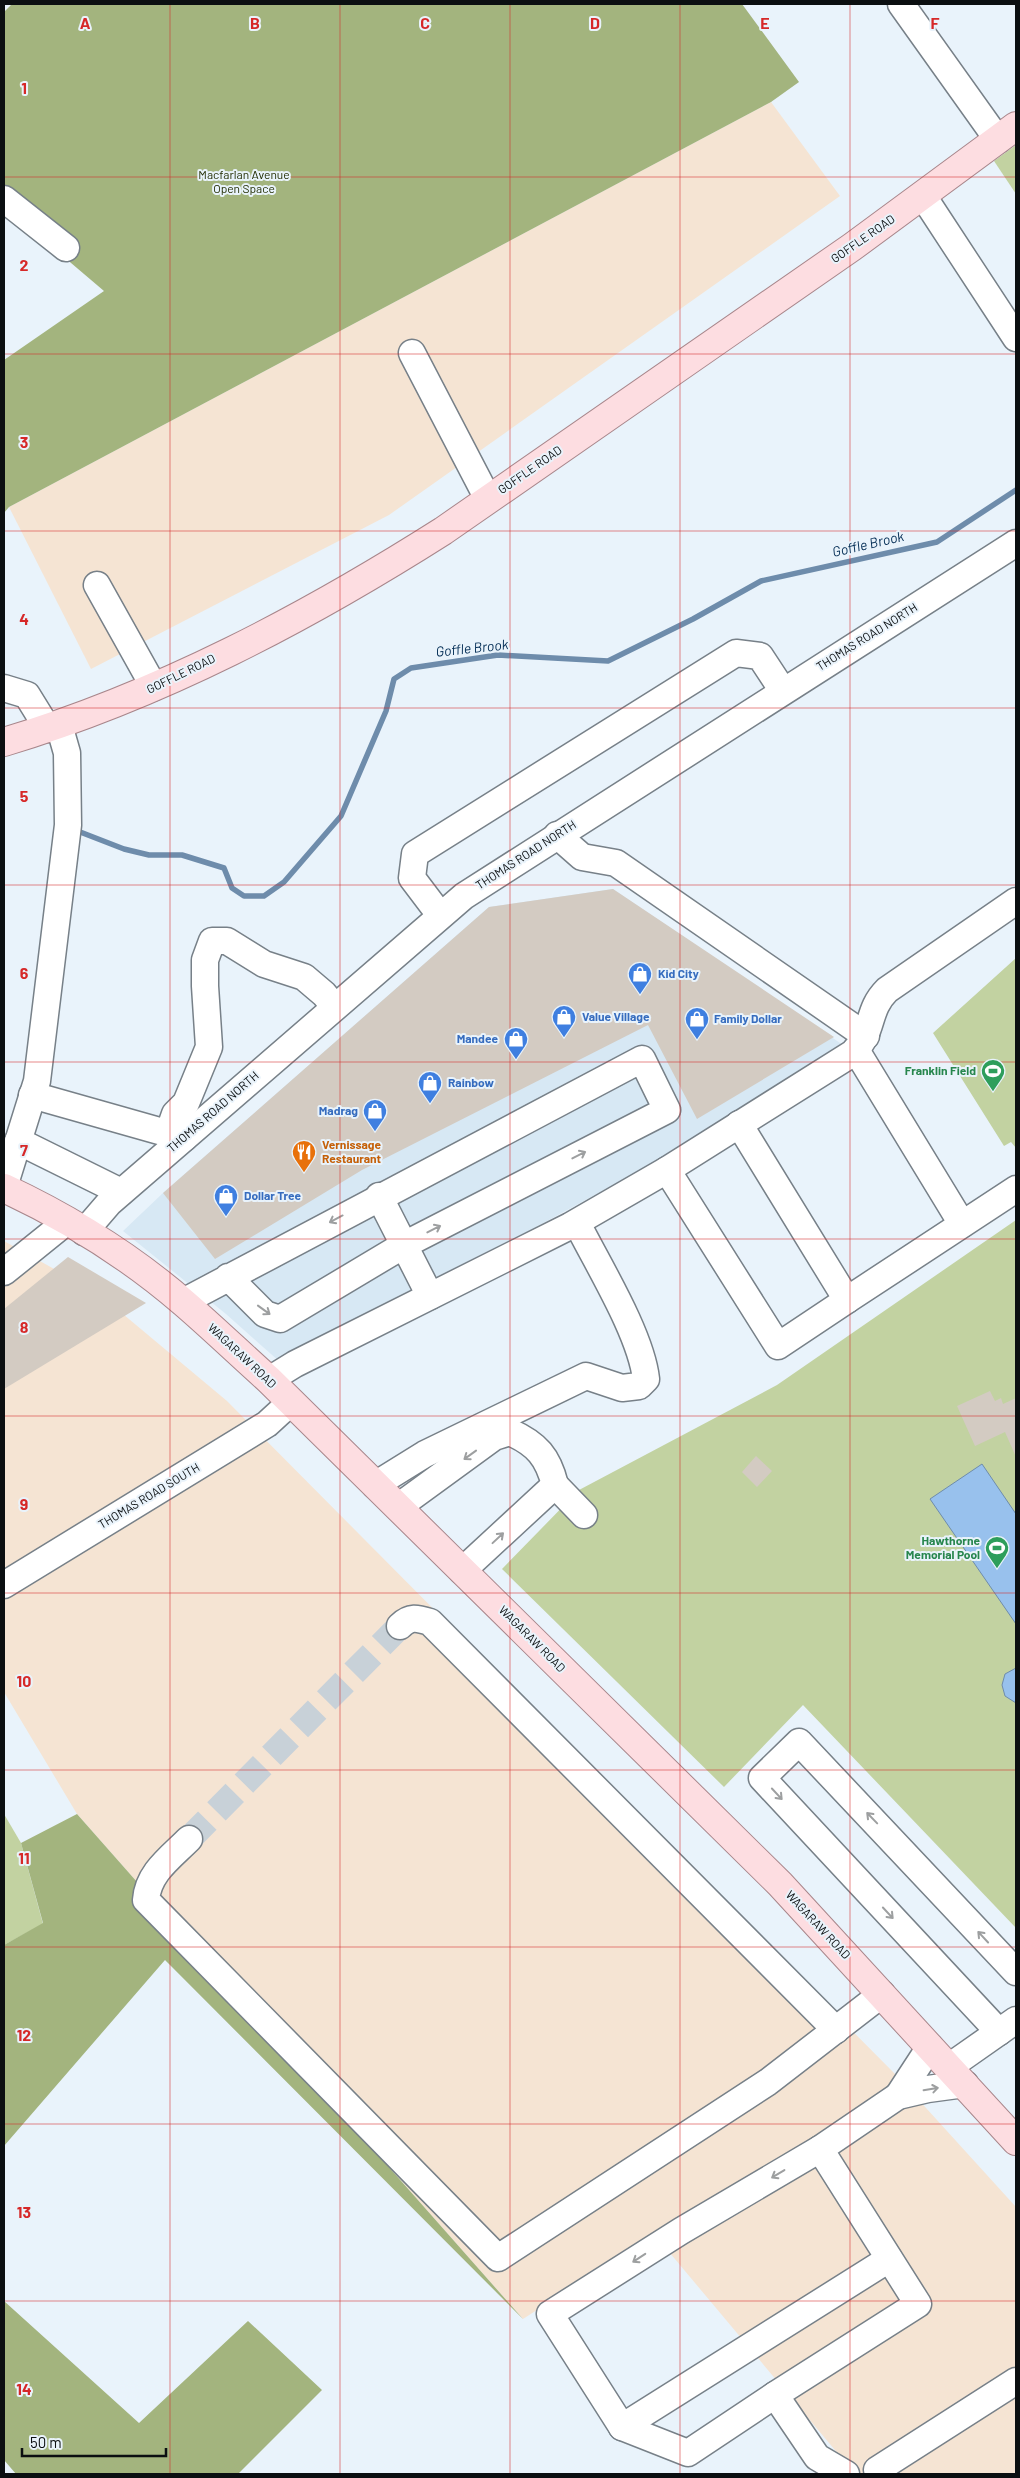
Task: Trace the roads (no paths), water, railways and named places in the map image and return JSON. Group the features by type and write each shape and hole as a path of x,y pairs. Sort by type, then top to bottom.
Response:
{"main road":[{"name":"GOFFLE ROAD","path":"4,742 54,727 154,687 338,594 392,563 923,196 1007,133"},
{"name":"WAGARAW ROAD","path":"4,1188 75,1227 124,1258 183,1302 269,1380 780,1884 1016,2141"}],"street":[{"path":"900,4 1007,133"},
{"path":"923,196 1016,338"},
{"path":"4,198 66,248"},
{"path":"412,353 488,498"},
{"name":"THOMAS ROAD NORTH","path":"4,1272 75,1227 95,1217 176,1136 334,1006 440,915 486,881 1016,543"},
{"path":"97,585 154,687"},
{"path":"440,915 412,878 415,854 736,653 760,656 783,691"},
{"path":"4,688 27,695 54,727 67,753 68,825 37,1081 32,1095 15,1125 4,1188"},
{"path":"557,835 582,857 616,863 861,1043 962,1224"},
{"path":"269,1380 295,1364 577,1223 667,1170 739,1124 861,1043 877,1000 887,990 1016,901"},
{"path":"32,1095 176,1136 175,1114 186,1103 210,1047 205,986 206,960 212,941 227,942 264,964 304,977 324,994 334,1006"},
{"path":"183,1302 228,1277 379,1196 642,1058 666,1110 404,1245 280,1319 265,1314 228,1277"},
{"path":"739,1124 847,1300"},
{"path":"15,1125 121,1192"},
{"path":"667,1170 778,1346 1016,1189"},
{"path":"379,1196 430,1296"},
{"path":"375,1485 425,1454 586,1376 622,1388 639,1386 646,1379 645,1368 633,1333 577,1223"},
{"name":"THOMAS ROAD SOUTH","path":"4,1585 267,1424 291,1402"},
{"path":"398,1507 494,1438 510,1432 527,1440 549,1464 555,1485 584,1515"},
{"path":"462,1570 555,1485"},
{"path":"400,1626 407,1620 417,1618 430,1622 836,2030"},
{"path":"820,2149 918,2304 688,2452 622,2427 550,2314 681,2231 820,2149 898,2096 928,2089 957,2076 1008,2026 762,1778 799,1742 1016,1972"},
{"path":"189,1839 152,1876 147,1886 146,1900 498,2258 768,2082 882,1994"},
{"path":"898,2096 930,2047"},
{"path":"622,2427 889,2259"},
{"path":"870,2473 1016,2381"},
{"path":"775,2395 817,2457 846,2474"}],"water":[{"name":"Hawthorne Memorial Pool","path":"982,1464 1016,1514 1016,1624 930,1499"},
{"path":"1016,1668 1016,1703 1005,1696 1002,1685 1005,1674"}],"waterway":[{"name":"Goffle Brook","path":"75,830 124,849 149,855 182,855 224,868 232,888 244,896 264,896 284,882 341,816 386,711 394,679 411,668 498,655 608,661 693,619 761,581 937,542 1016,490"}],"tunnel":[{"path":"189,1839 400,1626"}],"place":[{"name":"Kid City","path":"640,995"},
{"name":"Value Village","path":"564,1038"},
{"name":"Family Dollar","path":"697,1040"},
{"name":"Mandee","path":"516,1060"},
{"name":"Franklin Field","path":"993,1092"},
{"name":"Rainbow","path":"430,1104"},
{"name":"Madrag","path":"375,1132"},
{"name":"Vernissage Restaurant","path":"304,1173"},
{"name":"Dollar Tree","path":"226,1217"},
{"name":"Hawthorne Memorial Pool","path":"997,1569"}],"park label":[{"name":"Macfarlan Avenue Open Space","path":"244,182"}]}
